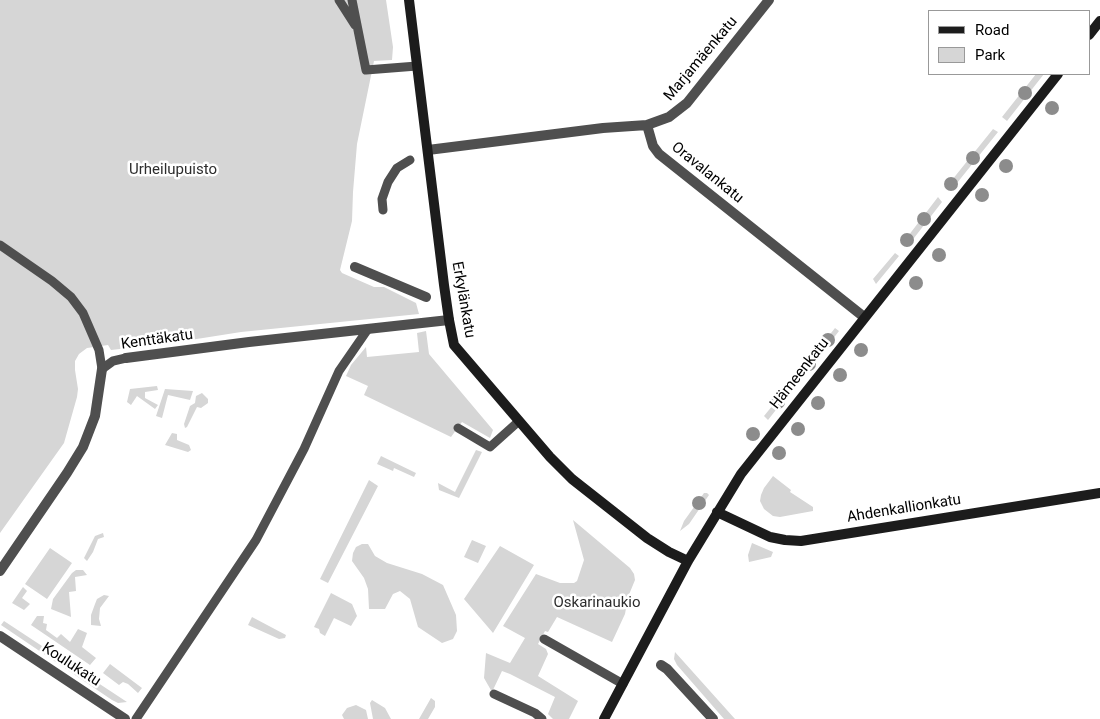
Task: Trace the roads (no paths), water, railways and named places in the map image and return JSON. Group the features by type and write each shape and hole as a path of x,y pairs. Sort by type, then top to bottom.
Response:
{"street":[{"name":"Erkylänkatu","path":"409,0 449,320 454,345 550,457 572,479 651,541 688,562"},
{"name":"Marjamäenkatu","path":"647,125 670,117 687,103 769,0"},
{"path":"1090,34 1100,21"},
{"name":"Hämeenkatu","path":"604,719 688,562 741,474 1057,75"},
{"path":"428,150 603,128 647,125"},
{"name":"Oravalankatu","path":"647,125 652,146 659,154 864,317"},
{"path":"355,267 426,297"},
{"name":"Kenttäkatu","path":"126,358 249,342 449,320"},
{"path":"0,572 83,447 95,416 102,369"},
{"name":"Ahdenkallionkatu","path":"717,512 770,536 785,540 801,541 1100,493"},
{"name":"Koulukatu","path":"0,636 125,719"},
{"path":"661,665 672,674 713,719"}],"lane":[{"path":"339,0 358,29"},
{"path":"352,0 366,70 417,66"},
{"path":"384,210 382,199 388,182 397,168 410,160"},
{"path":"0,245 52,281 71,297 83,313 99,350 102,369"},
{"path":"136,719 256,540 304,449 340,371 368,329"},
{"name":"Kenttäkatu","path":"102,369 113,361 126,358"},
{"path":"458,428 490,447 519,421"},
{"path":"544,640 624,684"},
{"path":"494,694 535,713 542,719"}],"park label":[{"name":"Urheilupuisto","path":"173,170"},
{"name":"Oskarinaukio","path":"597,603"}]}
